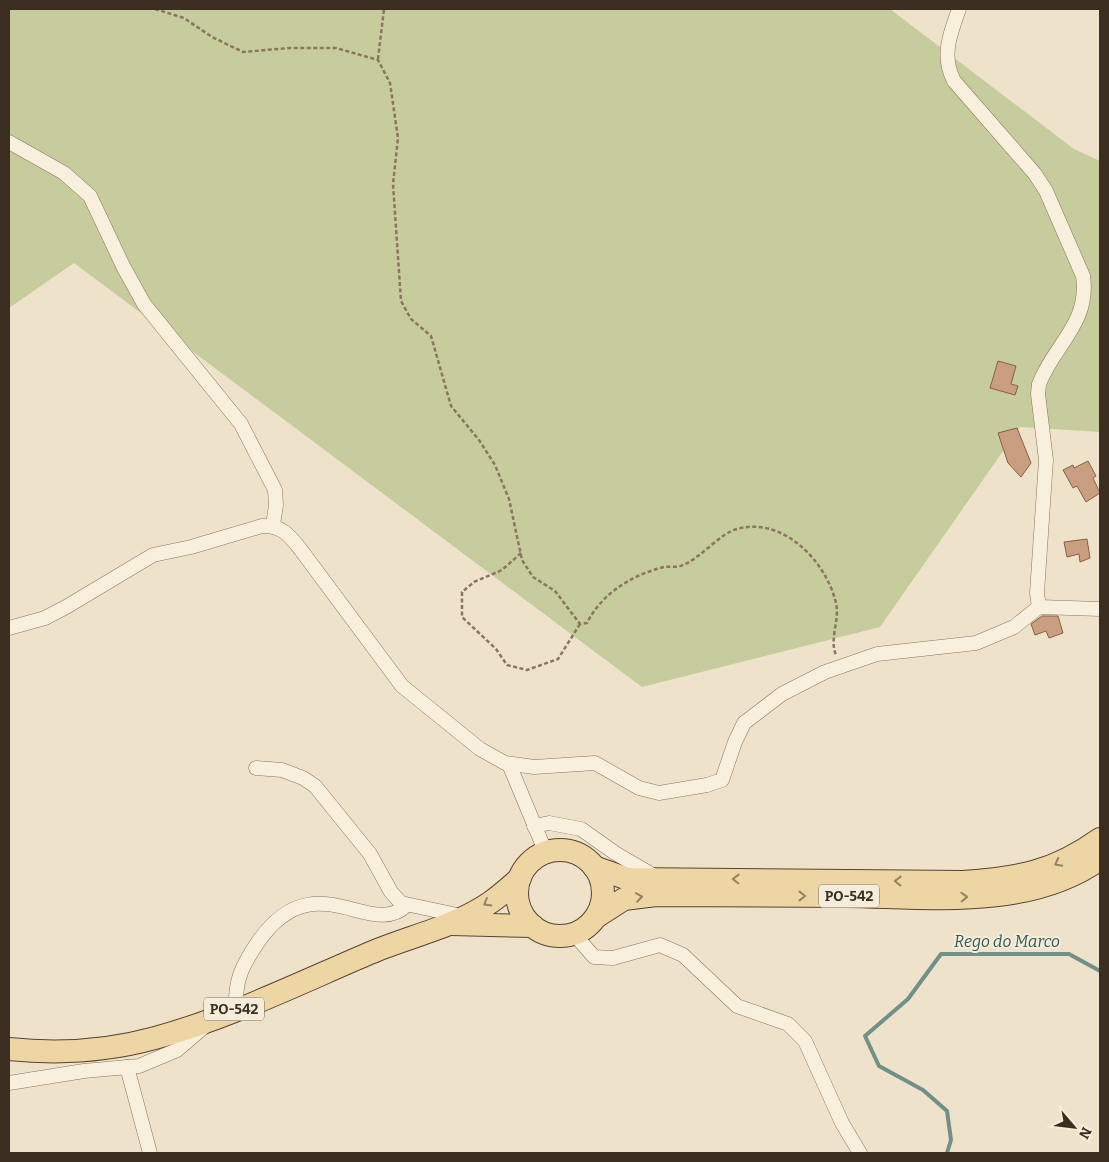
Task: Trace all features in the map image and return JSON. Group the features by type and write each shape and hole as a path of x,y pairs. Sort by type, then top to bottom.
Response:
{"main road":[{"name":"PO-542","path":"9,1049 42,1052 86,1050 155,1038 215,1017 373,952 457,920 490,903 520,878 530,862 546,853 567,851 586,859 594,867 628,878 963,882 1002,879 1043,871 1100,839"},
{"name":"PO-542","path":"457,920 532,926 552,935 574,934 586,927 596,917 624,900 656,895 968,897 1035,889 1083,871 1100,859"},
{"path":"594,867 600,879 603,892 601,905 596,917"},
{"path":"520,878 517,895 522,912 532,926"}],"street":[{"path":"959,9 946,46 948,71 954,81 1035,174 1046,191 1083,276 1085,291 1078,321 1039,384 1038,394 1046,460 1038,593 1039,607"},
{"path":"9,142 64,172 90,196 124,268 144,304 241,424 275,490 276,505 273,525"},
{"path":"9,628 45,618 152,555 191,547 262,526 273,525 287,533 302,550 402,686 480,749 509,764 534,767 594,762 639,788 659,793 708,785 722,780 735,742 744,723 782,694 825,672 877,654 976,643 1014,627 1039,607 1100,609"},
{"path":"509,764 546,853"},
{"path":"256,768 282,770 303,778 315,786 370,854 395,898 407,905 457,920"},
{"path":"534,826 549,823 581,829 657,877"},
{"path":"236,1008 238,975 268,928 294,907 314,903 393,915 407,905"},
{"path":"574,934 594,957 613,958 660,945 683,955 737,1006 788,1024 805,1041 842,1123 860,1153"},
{"path":"9,1082 84,1071 139,1066 177,1050 215,1017"},
{"path":"127,1067 150,1153"}],"path":[{"path":"155,9 184,18 212,37 243,52 289,48 336,48 378,60"},
{"path":"384,9 378,60 390,83 398,138 393,184 401,301 411,319 431,336 451,406 479,440 495,465 509,499 520,541 521,554 533,577 555,591 580,624"},
{"path":"521,554 502,570 474,582 462,592 462,617 496,649 507,665 527,670 558,659 580,624 587,623 606,594 633,579 664,567 683,566 736,529 767,527 792,538 819,565 836,603 834,653 843,665"}],"green space":[{"path":"9,9 890,9 1074,149 1100,161 1100,432 1020,427 880,627 642,687 74,263 9,308"}],"building":[{"path":"998,361 1016,366 1011,384 1018,386 1015,395 990,388"},
{"path":"1017,428 1031,463 1021,477 1008,463 998,433"},
{"path":"1088,461 1096,476 1093,478 1100,493 1086,502 1077,486 1073,488 1063,470 1073,465 1074,468"},
{"path":"1087,539 1090,558 1080,562 1079,554 1067,557 1064,542"},
{"path":"1042,616 1058,616 1063,633 1049,638 1046,631 1035,635 1031,624"}],"waterway":[{"name":"Rego do Marco","path":"947,1153 951,1140 947,1111 923,1090 879,1066 865,1036 908,999 941,954 1069,954 1100,971"}]}
